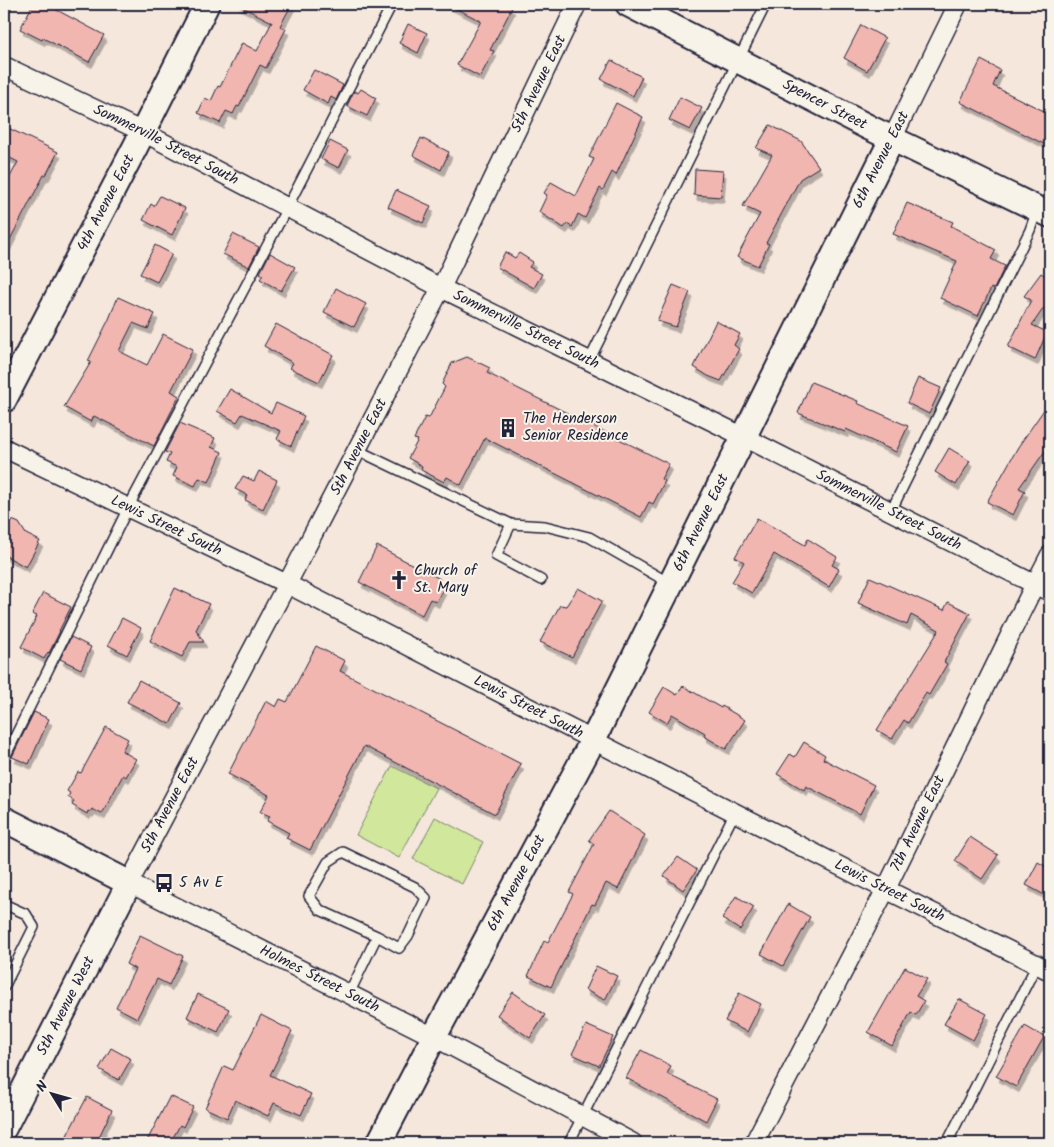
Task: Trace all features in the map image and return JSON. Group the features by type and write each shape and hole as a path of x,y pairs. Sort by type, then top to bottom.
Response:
{"street":[{"name":"4th Avenue East","path":"4,400 207,4"},
{"name":"5th Avenue East","path":"128,884 288,584 441,288 577,4"},
{"name":"Spencer Street","path":"628,4 892,139 1044,212"},
{"name":"6th Avenue East","path":"379,1143 593,740 958,4"},
{"name":"Sommerville Street South","path":"4,66 143,132 441,288 744,437 1042,588"},
{"name":"Lewis Street South","path":"4,448 288,584 1044,968"},
{"name":"7th Avenue East","path":"754,1143 1042,588 1050,556"},
{"name":"Holmes Street South","path":"4,819 128,884 434,1037 633,1143"},
{"name":"5th Avenue West","path":"4,1128 12,1104 128,884"}],"lane":[{"path":"4,10 7,4"},
{"path":"4,760 128,508 287,208 392,4"},
{"path":"589,360 766,4"},
{"path":"891,511 1021,248 1044,212"},
{"path":"357,450 511,524 545,526 589,538 671,584"},
{"path":"511,524 496,556 541,580"},
{"path":"569,1143 735,812"},
{"path":"343,852 415,887 426,898 408,936 400,948 377,936 320,910 309,896 328,862 343,852"},
{"path":"4,904 26,914 34,927 4,987"},
{"path":"349,994 377,936"},
{"path":"947,1143 1044,968"}],"green space":[{"path":"392,766 436,788 399,858 356,835"},
{"path":"435,817 483,842 462,884 413,859"}],"building":[{"path":"33,4 55,4 53,8 104,35 89,62 43,38 42,40 20,29"},
{"path":"236,4 292,4 280,26 286,29 266,68 260,65 239,107 237,106 233,114 226,111 220,123 198,113 205,98 211,101 242,43 257,51 272,22"},
{"path":"447,4 503,4 512,8 490,50 494,51 480,77 457,65 481,21"},
{"path":"408,24 427,33 418,53 399,43"},
{"path":"861,25 885,38 867,71 844,58"},
{"path":"611,60 642,77 633,96 601,79"},
{"path":"981,60 1000,70 993,86 1050,114 1050,147 960,102"},
{"path":"314,70 343,85 336,100 331,97 328,104 303,90"},
{"path":"361,89 376,98 367,116 347,106 354,91 358,93"},
{"path":"680,97 702,108 690,130 669,120"},
{"path":"616,103 643,117 616,175 612,172 603,190 600,188 585,218 578,214 572,227 567,224 564,228 539,212 547,195 544,193 551,182 576,196 594,159 589,157"},
{"path":"770,125 801,141 819,167 800,179 766,243 769,244 758,266 737,257 760,214 743,206 772,155 756,148"},
{"path":"4,126 58,152 4,251 4,188 18,162 4,155"},
{"path":"421,138 449,152 441,170 413,155"},
{"path":"330,141 348,150 339,168 321,159"},
{"path":"695,169 723,171 721,197 694,195"},
{"path":"396,190 431,206 423,223 388,207"},
{"path":"160,196 185,208 172,235 143,220 151,204 154,206"},
{"path":"907,203 953,222 951,226 996,250 991,259 1005,266 994,289 991,288 978,316 940,298 957,261 893,234"},
{"path":"233,234 259,247 249,267 223,254"},
{"path":"155,245 172,254 157,282 140,274"},
{"path":"505,252 515,258 519,253 533,262 529,267 542,274 534,288 497,267"},
{"path":"270,253 295,267 281,291 260,279 263,275 260,273"},
{"path":"1041,273 1050,279 1050,299 1032,325 1047,332 1035,360 1008,347 1031,300 1024,296"},
{"path":"673,285 690,292 676,327 657,321"},
{"path":"336,288 366,304 354,327 324,312"},
{"path":"118,297 155,314 148,329 133,323 119,351 147,365 163,334 193,349 171,391 179,396 154,446 94,416 91,422 64,407 91,362 88,361"},
{"path":"716,321 740,334 734,345 739,349 721,381 708,376 694,367"},
{"path":"276,324 333,355 319,382 290,368 293,363 264,346"},
{"name":"The Henderson Senior Residence","path":"467,357 490,368 487,373 669,464 661,479 665,481 653,504 649,502 641,517 485,438 461,485 447,477 444,482 421,470 422,466 408,458 418,440 414,439 425,417 429,418 445,387 442,384 452,363"},
{"path":"918,378 941,388 929,414 907,403"},
{"path":"811,382 858,401 857,403 908,426 896,452 846,429 845,432 798,413"},
{"path":"230,389 271,413 276,403 304,416 291,446 277,439 281,431 242,414 237,422 217,411"},
{"path":"1050,401 1050,444 1019,488 1025,491 1013,515 987,502 1018,447"},
{"path":"180,423 215,438 211,447 222,452 209,482 199,478 195,486 173,476 177,467 166,462 170,454 165,452"},
{"path":"949,448 970,461 956,485 935,472"},
{"path":"259,471 277,480 263,509 245,500 247,495 235,489 243,476 254,481"},
{"path":"757,518 805,545 808,539 837,557 832,565 839,569 829,587 774,554 752,593 732,582 744,562 735,557"},
{"path":"12,520 19,523 26,534 40,541 26,567 4,555 4,529"},
{"name":"Church of St. Mary","path":"377,546 440,579 437,585 443,589 436,602 430,599 422,615 359,582"},
{"path":"870,577 944,610 948,602 970,613 944,662 947,664 929,695 926,693 908,723 904,720 892,739 877,730 939,630 911,615 907,625 858,603"},
{"path":"175,588 209,604 196,630 204,642 190,642 182,657 150,641"},
{"path":"578,588 602,601 572,657 540,642 560,605 566,606"},
{"path":"43,593 71,607 49,653 44,659 21,647 37,616 32,614"},
{"path":"122,618 141,628 127,655 108,645"},
{"path":"71,637 91,647 81,669 60,659"},
{"path":"316,646 345,661 340,671 521,764 495,814 364,746 310,850 286,838 289,833 267,821 270,816 260,812 269,795 228,774 266,701 276,707 280,699 287,702"},
{"path":"139,680 181,703 170,724 127,702"},
{"path":"683,686 745,720 726,749 704,736 705,733 672,714 667,723 649,712 664,687 677,695"},
{"path":"34,712 49,719 29,764 12,757"},
{"path":"106,727 128,739 122,751 136,759 126,777 123,775 102,814 92,809 87,814 72,805 74,801 68,797 70,793 67,791 78,772 81,773"},
{"path":"804,742 825,755 823,759 874,785 860,814 806,786 804,790 777,774 790,754 795,757"},
{"path":"609,811 645,835 618,889 606,883 595,905 592,904 551,987 528,976 544,941 548,942 573,894 569,892 594,844 589,840"},
{"path":"970,837 998,855 982,879 955,861"},
{"path":"678,857 697,870 683,890 664,876"},
{"path":"1038,862 1050,869 1050,898 1026,885"},
{"path":"736,896 754,907 740,930 722,919"},
{"path":"788,904 810,917 783,966 761,954"},
{"path":"140,935 183,956 169,985 157,979 137,1018 116,1007 135,969 126,964"},
{"path":"596,966 617,976 605,1000 585,990"},
{"path":"905,967 927,979 916,996 924,1001 916,1015 911,1012 892,1046 868,1032"},
{"path":"513,992 545,1015 530,1038 497,1015"},
{"path":"739,993 761,1004 747,1032 725,1021"},
{"path":"198,994 229,1009 218,1032 187,1017"},
{"path":"959,999 987,1014 973,1040 944,1024"},
{"path":"261,1015 292,1031 270,1075 311,1094 301,1115 274,1103 268,1116 235,1100 227,1118 205,1108 224,1066 233,1070"},
{"path":"586,1025 613,1037 599,1066 572,1054"},
{"path":"1025,1026 1044,1037 1016,1087 996,1076"},
{"path":"111,1048 131,1059 119,1080 99,1069"},
{"path":"641,1050 671,1066 667,1074 717,1099 706,1121 626,1078"},
{"path":"170,1096 193,1107 183,1127 180,1125 170,1143 146,1143"},
{"path":"87,1097 112,1110 96,1143 63,1143"}],"place":[{"name":"The Henderson Senior Residence","path":"508,428"},
{"name":"Church of St. Mary","path":"399,580"},
{"name":"5 Av E","path":"164,883"}]}
